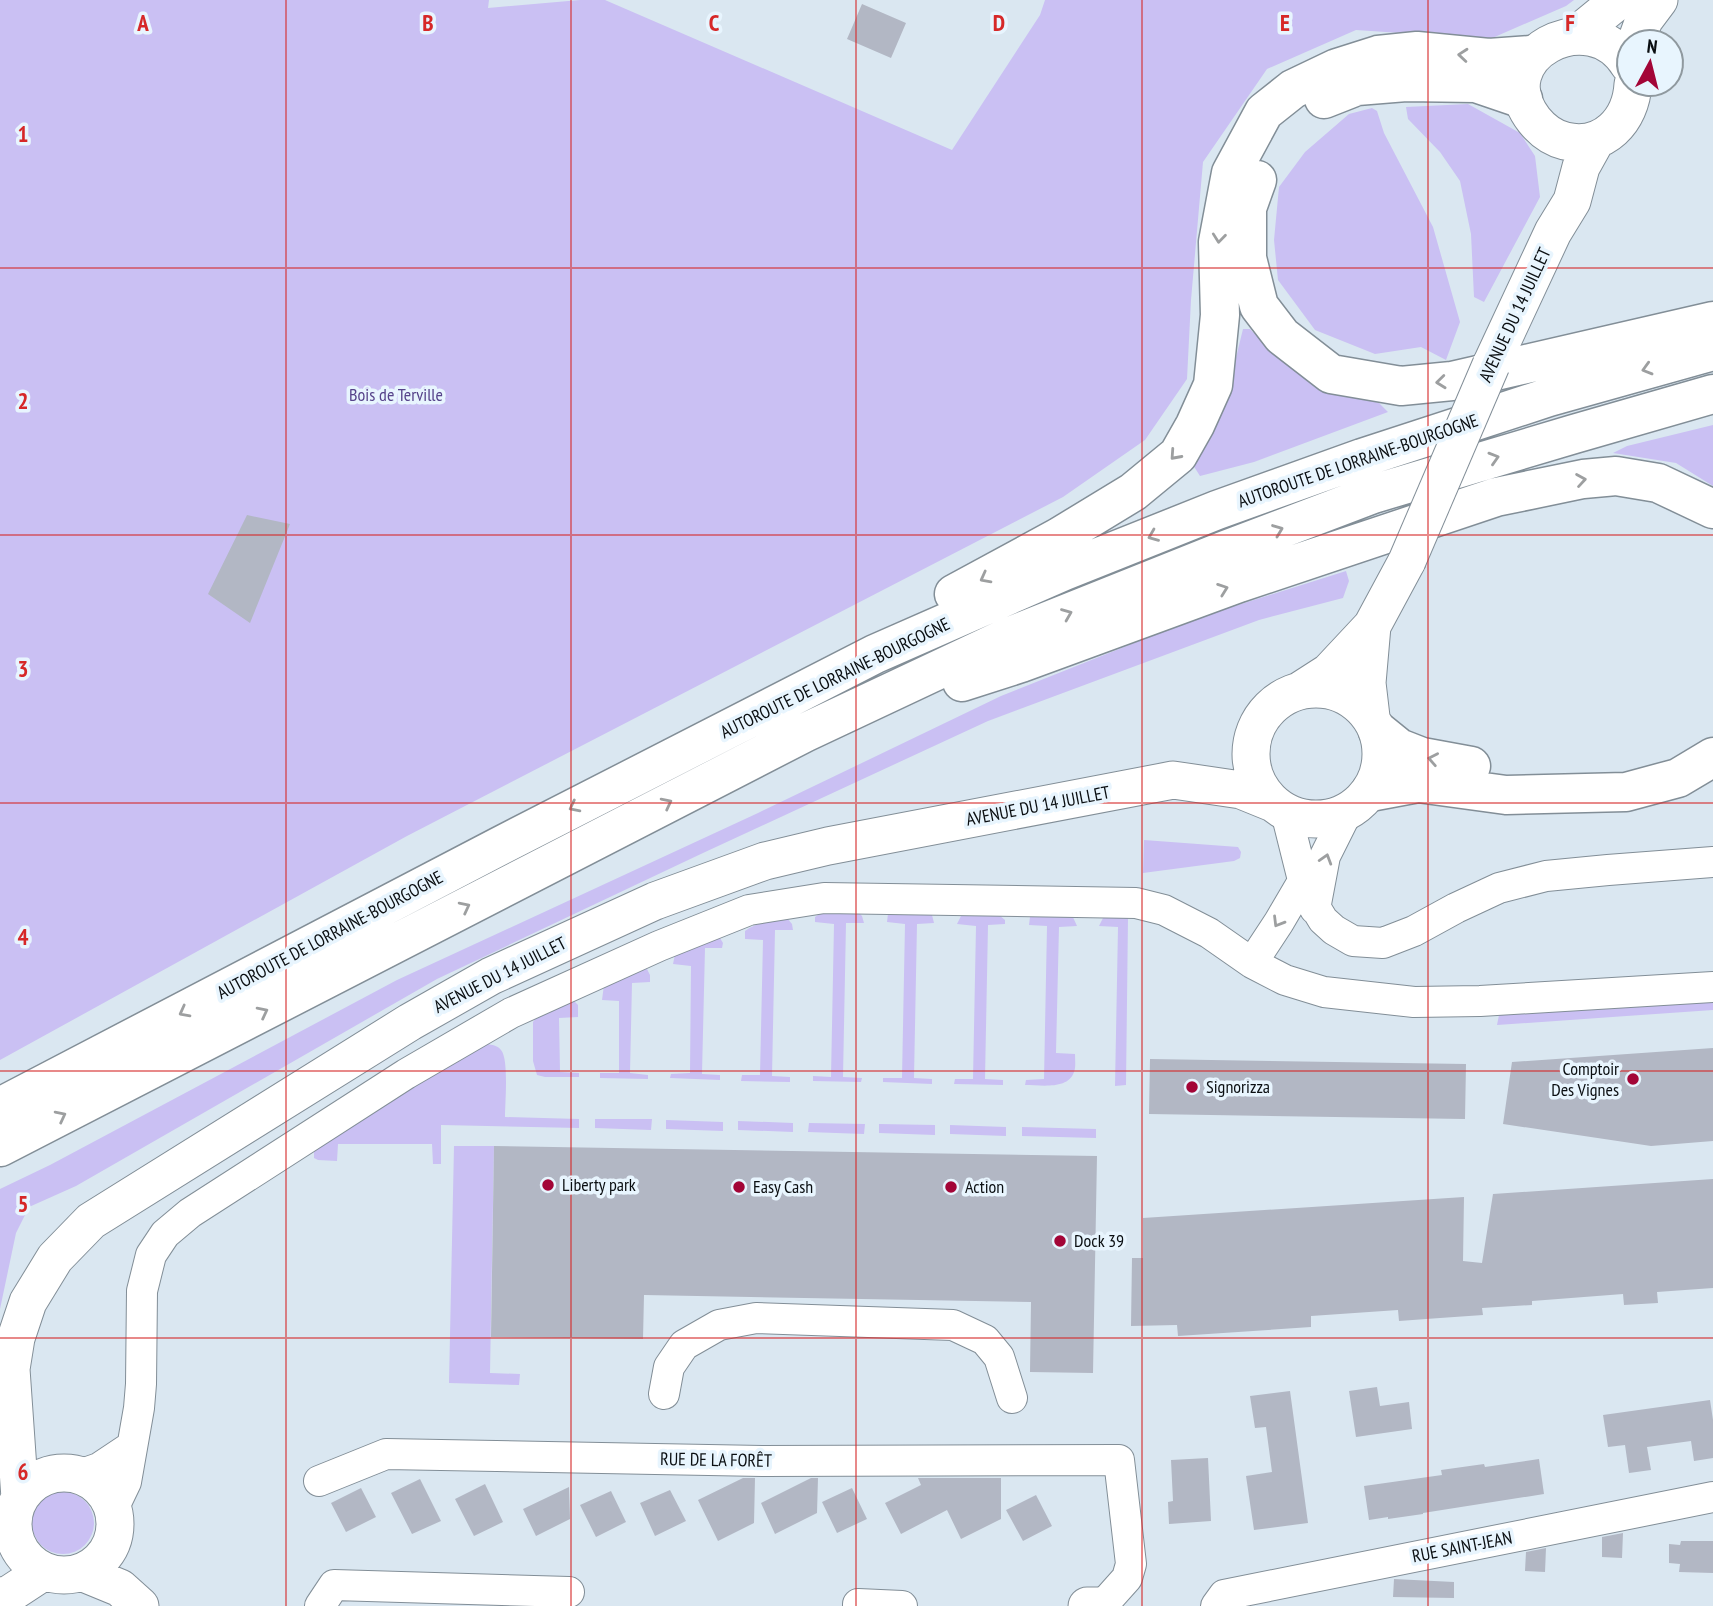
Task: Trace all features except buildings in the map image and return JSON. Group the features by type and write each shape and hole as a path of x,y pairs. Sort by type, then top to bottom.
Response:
{"highway":[{"path":"876,654 898,621 1059,537 1133,492 1178,455 1213,385 1220,316 1218,242 1231,173 1264,112 1293,89 1337,68 1378,55 1417,51 1489,58 1531,55"},
{"path":"1523,99 1476,83 1405,82 1357,86 1318,101 1284,127 1262,165 1247,208 1247,258 1259,306 1282,336 1331,374 1401,386 1452,381 1713,321"},
{"name":"AUTOROUTE DE LORRAINE-BOURGOGNE","path":"0,1107 500,846 876,654 1064,571 1217,510 1362,458 1549,397 1713,351"},
{"name":"AUTOROUTE DE LORRAINE-BOURGOGNE","path":"0,1147 804,733 1008,638 1373,494 1713,394"},
{"path":"804,733 1021,663 1239,583 1496,497 1583,479 1616,476 1658,483 1713,509"},
{"path":"1374,724 1399,748 1422,757 1518,776 1570,794"},
{"path":"1359,802 1419,783 1506,795 1626,792 1678,778 1711,757"}],"main road":[{"path":"1581,31 1619,0"},
{"path":"1641,28 1658,0"},
{"path":"1615,45 1596,34 1581,31 1562,33 1545,41 1531,55 1524,69 1523,99 1538,126 1551,136 1581,142 1596,139 1619,125 1632,98"},
{"name":"AVENUE DU 14 JUILLET","path":"1551,136 1557,180 1553,232"},
{"name":"AVENUE DU 14 JUILLET","path":"1301,690 1329,672 1372,626 1407,561 1491,365 1553,232 1572,201 1581,167 1596,139"},
{"name":"AVENUE DU 14 JUILLET","path":"1372,626 1367,683 1374,724"},
{"path":"1301,690 1333,690 1360,705 1374,724 1382,747 1382,762 1378,777 1359,802 1332,817 1316,820 1300,818 1279,807 1262,791 1251,761 1255,730 1273,705 1286,696 1301,690"},
{"name":"AVENUE DU 14 JUILLET","path":"20,1498 11,1369 16,1338 28,1303 55,1258 91,1221 410,1022 491,976 655,901 765,861 1172,780 1233,751 1255,730"},
{"name":"AVENUE DU 14 JUILLET","path":"1172,780 1241,790 1279,807"},
{"path":"16,1423 70,1474"},
{"path":"0,1596 8,1595 21,1563 13,1531 14,1514 20,1498 31,1485 45,1476 70,1474 94,1482 106,1494 113,1509 115,1525 112,1541 92,1563 66,1574 21,1563"},
{"path":"92,1563 130,1597"},
{"path":"1087,1606 1102,1606"}],"street":[{"path":"1315,909 1325,856 1359,802"},
{"path":"1279,807 1297,851 1306,892 1315,909 1323,920 1353,941 1383,943 1414,932 1455,908 1499,888 1546,876 1713,862"},
{"path":"1252,962 1303,881"},
{"path":"113,1509 126,1482 139,1408 142,1291 151,1255 165,1234 214,1197 407,1074 511,1013 659,946 749,910 824,898 1136,903 1164,910 1209,933 1285,980 1324,992 1414,1002 1480,1002 1713,987"},
{"path":"664,1394 669,1367 684,1345 719,1325 756,1318 953,1325 985,1340 999,1357 1012,1398"},
{"path":"70,1474 99,1468 132,1446"},
{"name":"RUE DE LA FORÊT","path":"319,1481 386,1454 762,1461 1119,1460 1131,1564 1127,1578 1102,1606"},
{"name":"RUE SAINT-JEAN","path":"1216,1606 1224,1595 1713,1497"},
{"path":"320,1606 334,1585 569,1592"},
{"path":"858,1606 902,1606"}],"green space":[{"name":"Bois de Terville","path":"0,0 489,0 488,8 605,0 952,150 1040,15 1045,0 1574,0 1490,39 1356,30 1267,69 1203,162 1187,379 1145,440 1063,497 407,836 0,1060"},
{"path":"1468,104 1520,133 1535,156 1540,197 1484,302 1474,297 1471,234 1460,181 1440,152 1408,119 1406,107"},
{"path":"1372,108 1377,111 1384,133 1433,227 1460,322 1446,360 1421,347 1375,354 1315,330 1278,280 1274,240 1279,187 1305,152 1349,114"},
{"path":"1243,329 1250,329 1273,353 1332,391 1379,403 1388,412 1254,462 1200,476 1193,465 1230,382"},
{"path":"1713,425 1713,486 1676,463 1613,453 1627,446"},
{"path":"1346,571 1349,581 1343,598 1259,620 988,721 437,979 76,1186 29,1207 16,1233 0,1309 0,1189 397,980 758,813 1001,696 1197,618"},
{"path":"1144,840 1238,847 1241,852 1240,858 1234,861 1143,873"},
{"path":"824,911 857,911 864,923 846,923 843,1077 862,1078 861,1082 813,1081 813,1076 831,1077 834,924 815,922 815,917"},
{"path":"893,911 929,913 934,923 917,924 914,1078 932,1079 932,1084 883,1082 883,1078 902,1078 905,924 887,922 888,914"},
{"path":"966,913 999,915 1005,920 1005,924 988,925 985,1079 1003,1080 1003,1085 954,1084 955,1079 973,1079 976,926 957,924"},
{"path":"1034,914 1072,915 1077,926 1059,927 1056,1053 1075,1054 1075,1068 1066,1082 1053,1085 1025,1085 1026,1080 1044,1079 1047,926 1029,925 1030,917"},
{"path":"1106,916 1128,918 1126,1085 1115,1086 1118,927 1099,926"},
{"path":"787,918 793,930 775,930 772,1076 790,1077 790,1082 741,1081 742,1075 760,1075 763,940 745,939 745,931 760,924"},
{"path":"716,937 723,943 722,948 705,948 702,1074 720,1075 720,1080 670,1078 671,1074 690,1073 691,966 673,964 675,954"},
{"path":"647,969 650,982 632,983 630,1073 648,1075 648,1079 600,1078 600,1073 619,1073 619,1001 602,1000 604,985"},
{"path":"1713,1000 1713,1010 1497,1025 1499,1015"},
{"path":"574,1001 578,1005 578,1017 559,1018 560,1072 579,1073 579,1077 537,1075 533,1061 533,1022 536,1018"},
{"path":"487,1044 498,1047 503,1055 506,1071 505,1117 579,1119 579,1128 441,1125 441,1164 433,1164 432,1144 338,1144 337,1161 314,1158 314,1151 326,1143 477,1047"},
{"path":"595,1119 652,1119 651,1130 595,1128"},
{"path":"666,1120 723,1122 723,1131 666,1129"},
{"path":"738,1121 793,1123 793,1132 738,1130"},
{"path":"809,1123 865,1124 864,1134 808,1132"},
{"path":"879,1124 935,1125 935,1135 879,1133"},
{"path":"950,1125 1006,1127 1006,1136 950,1134"},
{"path":"1022,1127 1096,1129 1096,1138 1022,1136"},
{"path":"454,1146 494,1146 490,1373 520,1374 519,1385 449,1383"},
{"path":"63,1492 75,1494 85,1501 92,1511 92,1535 85,1545 75,1552 63,1554 51,1552 41,1545 34,1535 32,1523 34,1511 41,1501 51,1494"}],"place":[{"name":"Comptoir Des Vignes","path":"1633,1079"},
{"name":"Signorizza","path":"1192,1087"},
{"name":"Liberty park","path":"548,1185"},
{"name":"Easy Cash","path":"739,1187"},
{"name":"Action","path":"951,1187"},
{"name":"Dock 39","path":"1060,1241"}]}
